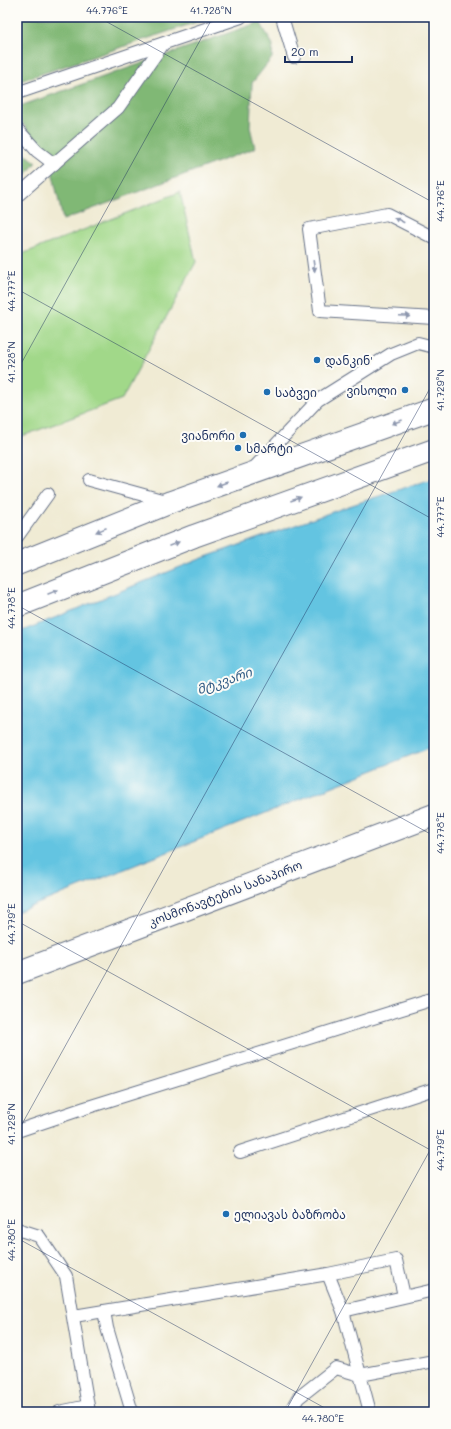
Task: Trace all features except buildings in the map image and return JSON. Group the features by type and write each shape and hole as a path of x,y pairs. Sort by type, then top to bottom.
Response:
{"main road":[{"path":"17,564 171,502 434,409"},
{"path":"17,606 194,536 434,450"},
{"name":"კოსმონავტების სანაპირო","path":"17,973 434,815"}],"lane":[{"path":"17,93 241,17"},
{"path":"287,18 294,57"},
{"path":"17,196 118,108 163,44"},
{"path":"17,128 37,151 54,164"},
{"path":"434,238 387,214 309,230 320,311 434,318"},
{"path":"248,475 318,400 391,354 418,343 434,347"},
{"path":"89,480 171,502"},
{"path":"17,537 48,494"},
{"path":"17,1131 85,1108 434,999"},
{"path":"240,1152 434,1089"},
{"path":"17,1229 39,1236 66,1276 74,1316 88,1409 59,1412"},
{"path":"74,1316 328,1274 396,1260 404,1296"},
{"path":"328,1274 343,1311 370,1412"},
{"path":"343,1311 434,1290"},
{"path":"104,1311 107,1328 132,1412"},
{"path":"290,1412 298,1398 336,1368 360,1375 434,1361"}],"green space":[{"path":"17,17 212,17 17,82"},
{"path":"260,22 273,45 272,58 252,83 250,127 255,148 63,220 47,148 30,134 17,115 17,107"},
{"path":"17,148 36,162 25,176 17,179"},
{"path":"180,192 196,262 122,399 17,438 17,256"}],"water":[{"name":"მტკვარი","path":"434,478 434,746 17,912 17,633 200,559 346,507"}],"place":[{"name":"დანკინ'","path":"317,360"},
{"name":"ვისოლი","path":"405,390"},
{"name":"საბვეი","path":"267,392"},
{"name":"ვიანორი","path":"243,435"},
{"name":"სმარტი","path":"238,448"},
{"name":"ელიავას ბაზრობა","path":"226,1214"}]}
